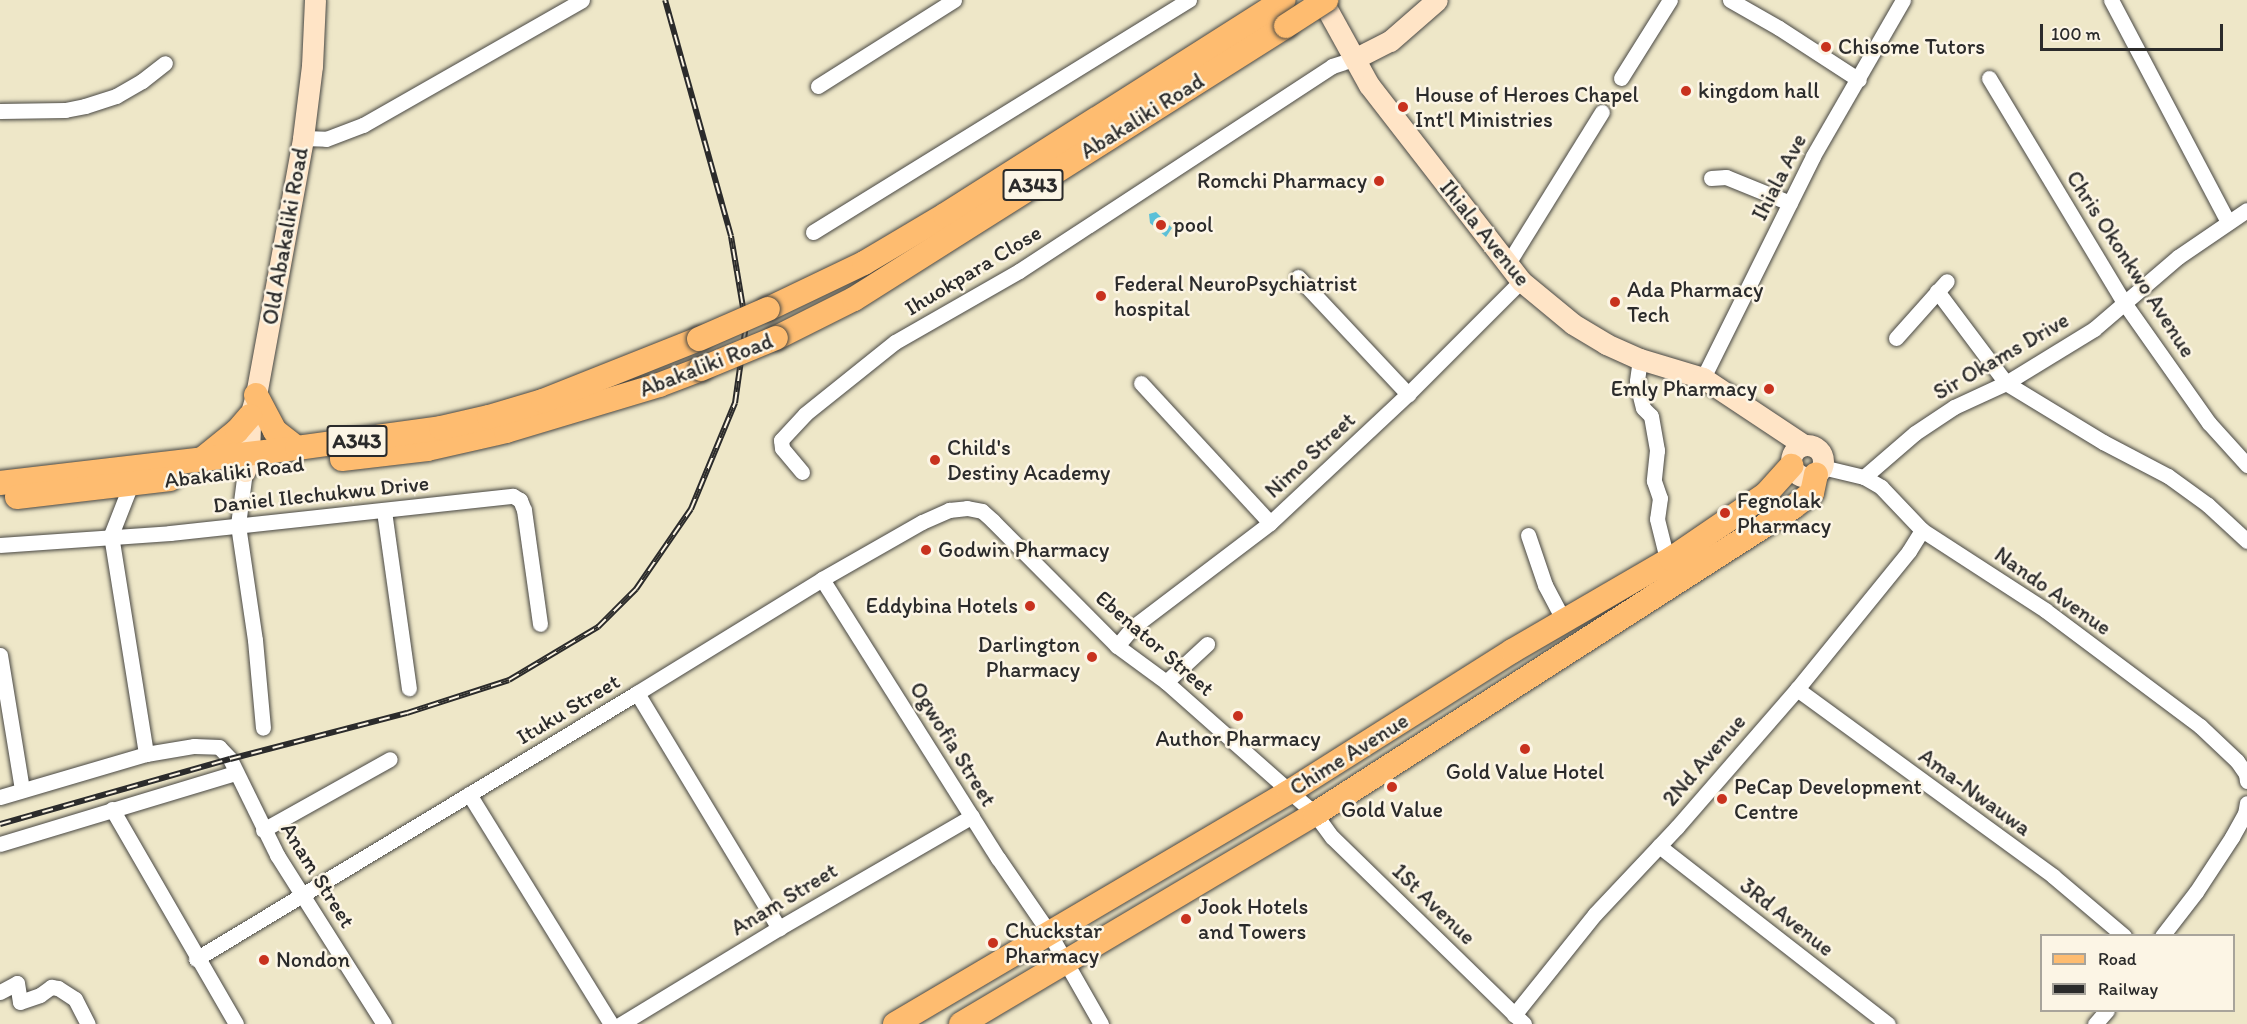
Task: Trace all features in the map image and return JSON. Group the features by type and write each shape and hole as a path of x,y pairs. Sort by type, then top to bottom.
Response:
{"main road":[{"name":"Old Abakaliki Road","path":"247,462 253,406 303,138 312,66 315,0"},
{"name":"Abakaliki Road","path":"0,499 131,484 247,462 297,448 393,436 489,417 543,401 699,339 864,263 1281,11 1324,0"},
{"name":"Ihiala Avenue","path":"1324,0 1369,85 1514,273 1573,324 1605,344 1640,359 1703,378 1763,416 1796,457"},
{"path":"1356,58 1390,41 1437,0"},
{"name":"Abakaliki Road","path":"0,483 201,460 247,462 398,453 458,443 536,423 659,385 776,338 854,299 1281,11"},
{"path":"201,460 237,431 253,406 275,431 297,448"},
{"path":"1817,449 1823,461 1819,471 1803,477 1796,457 1817,449"},
{"name":"Chime Avenue","path":"895,1024 1048,931 1289,792 1502,658 1671,560 1766,494 1796,457"},
{"name":"Chime Avenue","path":"961,1024 1315,814 1792,508 1812,493 1819,471"}],"street":[{"path":"303,138 326,139 363,125 582,0"},
{"path":"818,86 954,0"},
{"path":"813,232 1189,0"},
{"path":"1621,78 1670,0"},
{"path":"1730,0 1779,28 1859,80"},
{"name":"Ihiala Ave","path":"1703,378 1813,156 1904,0"},
{"path":"2115,2 2228,222"},
{"name":"Ihuokpara Close","path":"802,472 782,448 781,440 805,414 895,342 1019,271 1332,66 1356,58"},
{"path":"0,111 65,110 101,102 142,81 165,63"},
{"name":"Chris Okonkwo Avenue","path":"1989,78 2125,304 2209,423 2247,465"},
{"name":"Nimo Street","path":"1117,646 1133,627 1270,523 1408,394 1514,273 1602,112"},
{"path":"1711,178 1726,177 1790,203"},
{"name":"Sir Okams Drive","path":"1864,477 1915,433 1954,406 2006,383 2094,329 2178,257 2247,210"},
{"path":"1298,277 1408,394"},
{"path":"1896,338 1942,286 2006,383 2103,442 2168,476 2208,506 2247,541"},
{"path":"1640,359 1637,381 1639,392 1643,408 1651,416 1657,450 1654,481 1660,498 1657,519 1665,550 1671,560"},
{"path":"1141,383 1270,523"},
{"path":"247,462 238,525 255,640 263,728"},
{"name":"Nando Avenue","path":"1819,471 1864,477 1881,487 1922,530 2045,610 2162,697 2228,751 2247,775"},
{"path":"0,797 146,754 111,535 131,484"},
{"name":"Daniel Ilechukwu Drive","path":"0,545 170,532 517,497 525,510 540,624"},
{"name":"Ebenator Street","path":"967,508 982,511 1117,646 1166,682 1315,814"},
{"name":"Ituku Street","path":"196,959 822,579 922,522 949,510 967,508"},
{"path":"384,511 410,688"},
{"name":"2Nd Avenue","path":"1519,1019 1595,914 1659,846 1797,689 1909,551 1922,530"},
{"path":"1528,535 1545,585 1564,621"},
{"name":"Ogwofia Street","path":"822,579 972,816 1048,931 1101,1024"},
{"path":"1166,682 1207,644"},
{"path":"0,655 22,790"},
{"name":"Ama-Nwauwa","path":"1797,689 2053,876 2122,934"},
{"path":"637,693 779,928"},
{"name":"Anam Street","path":"146,754 194,746 219,747 230,759 263,830 384,1024"},
{"path":"263,830 390,759"},
{"path":"0,844 236,773"},
{"path":"2247,775 2247,782"},
{"path":"469,794 611,1024"},
{"path":"2164,934 2196,892 2232,837 2245,814 2247,803"},
{"path":"112,809 196,959 236,1024"},
{"name":"1St Avenue","path":"1315,814 1332,837 1519,1019"},
{"name":"Anam Street","path":"621,1024 779,928 972,816"},
{"name":"3Rd Avenue","path":"1659,846 1888,1024"},
{"path":"0,992 17,983 20,1002 40,995 51,987 62,989 75,999 88,1024 93,1024"},
{"path":"2095,1024 2106,1012"}],"water":[{"name":"pool","path":"1156,212 1172,228 1166,237 1150,223 1149,214"}],"railway":[{"path":"0,824 230,759 407,713 509,680 598,627 636,589 691,509 735,403 746,325 731,236 665,0"}],"place":[{"name":"Chisome Tutors","path":"1826,47"},
{"name":"kingdom hall","path":"1686,91"},
{"name":"House of Heroes Chapel Int'l Ministries","path":"1403,107"},
{"name":"Romchi Pharmacy","path":"1379,181"},
{"name":"pool","path":"1161,225"},
{"name":"Federal NeuroPsychiatrist hospital","path":"1101,296"},
{"name":"Ada Pharmacy Tech","path":"1615,302"},
{"name":"Emly Pharmacy","path":"1769,389"},
{"name":"Child's Destiny Academy","path":"935,460"},
{"name":"Fegnolak Pharmacy","path":"1725,513"},
{"name":"Godwin Pharmacy","path":"926,550"},
{"name":"Eddybina Hotels","path":"1030,606"},
{"name":"Darlington Pharmacy","path":"1092,657"},
{"name":"Author Pharmacy","path":"1238,716"},
{"name":"Gold Value Hotel","path":"1525,749"},
{"name":"Gold Value","path":"1392,787"},
{"name":"PeCap Development Centre","path":"1722,799"},
{"name":"Jook Hotels and Towers","path":"1186,919"},
{"name":"Chuckstar Pharmacy","path":"993,943"},
{"name":"Nondon","path":"264,960"}]}
